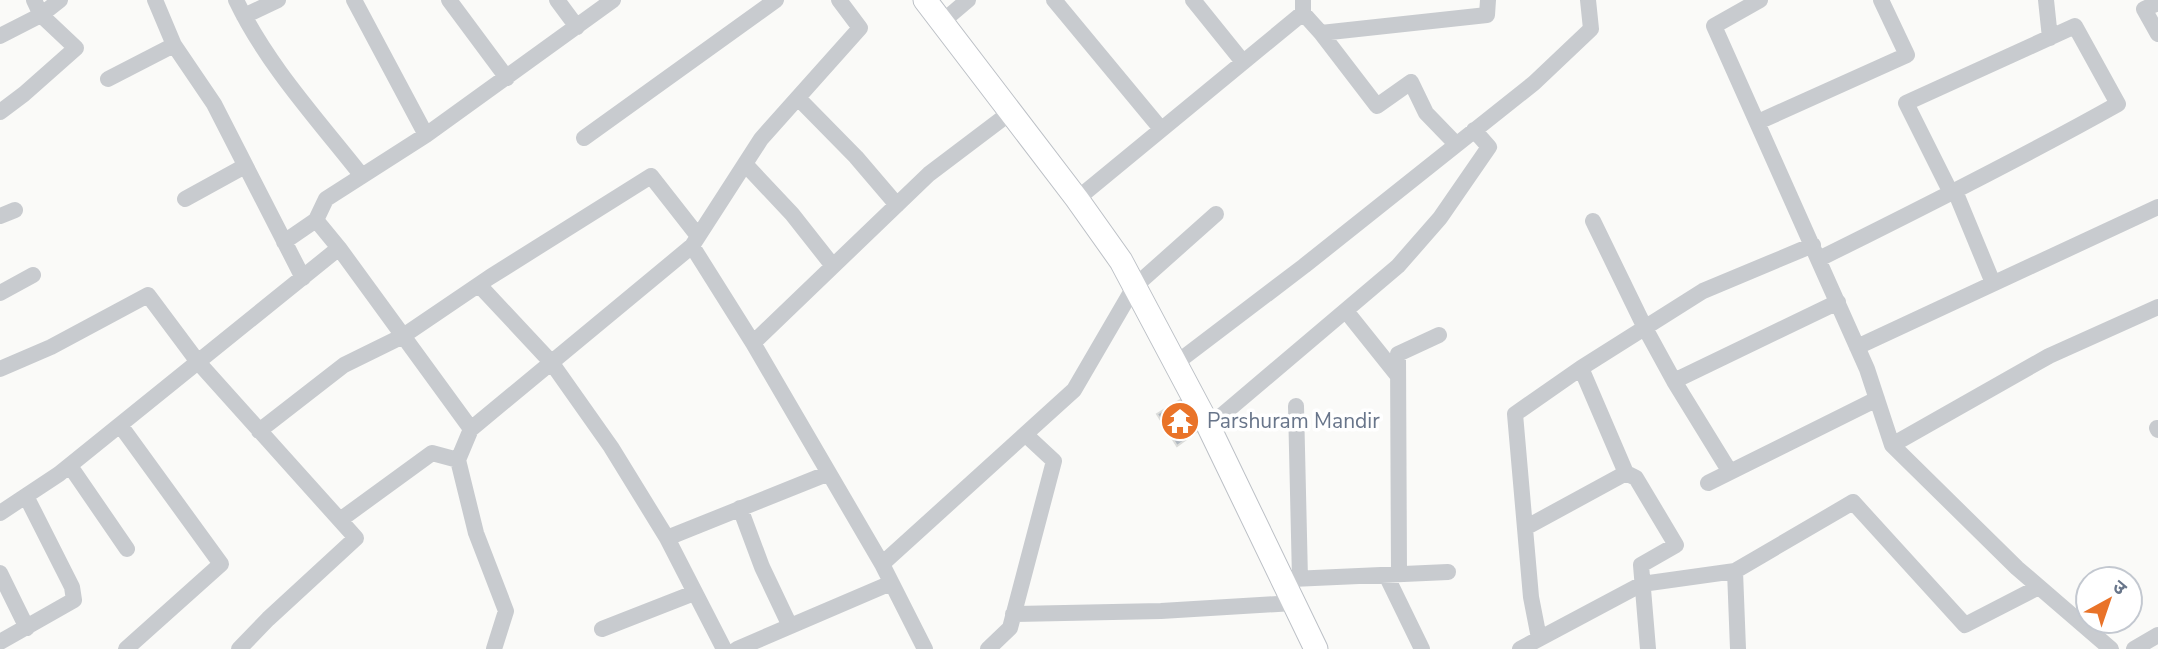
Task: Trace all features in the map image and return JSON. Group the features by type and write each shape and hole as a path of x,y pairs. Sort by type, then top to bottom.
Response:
{"street":[{"path":"0,36 37,7 60,0"},
{"path":"155,0 174,45 214,104 303,278"},
{"path":"236,0 286,80 362,176"},
{"path":"244,16 278,0"},
{"path":"354,0 426,135"},
{"path":"449,0 507,78"},
{"path":"557,0 577,27"},
{"path":"284,242 316,220 326,200 426,135 613,0"},
{"path":"584,138 776,0"},
{"path":"494,649 506,611 476,533 458,460 471,429 695,241 761,139 860,28 839,0"},
{"path":"925,0 1121,261 1291,579"},
{"path":"942,22 968,0"},
{"path":"1054,0 1161,130"},
{"path":"1193,0 1243,62"},
{"path":"1321,33 1487,15 1488,0"},
{"path":"1175,364 1304,267 1534,83 1591,29 1588,0"},
{"path":"1760,0 1714,26 1838,302 1877,399 1892,445 2017,568 2111,649"},
{"path":"1758,122 1907,55 1881,0"},
{"path":"2046,0 2050,38"},
{"path":"2158,3 2144,9 2158,34"},
{"path":"0,113 76,48 37,7"},
{"path":"1077,199 1243,62 1303,7 1377,106 1411,82 1426,113 1456,144"},
{"path":"1539,638 1531,597 1515,414 1581,368 1703,291 1816,252 1953,192 2016,161 2118,104 2075,26 1906,103 1953,192 1993,283"},
{"path":"108,79 174,45"},
{"path":"798,98 856,157 897,205"},
{"path":"753,344 929,174 1011,112"},
{"path":"1208,427 1398,266 1440,218 1489,147 1474,130"},
{"path":"745,164 792,214 833,266"},
{"path":"185,200 245,166"},
{"path":"259,431 344,365 404,336 650,176 695,241 882,564 925,649"},
{"path":"1857,347 2158,206"},
{"path":"882,564 1074,390 1134,287 1216,214"},
{"path":"316,220 471,429"},
{"path":"1593,221 1645,328 1730,472"},
{"path":"0,513 70,466 339,248"},
{"path":"0,293 33,275"},
{"path":"479,285 551,362 611,447 667,538 724,649"},
{"path":"0,369 51,347 148,295 198,362 356,538 239,649"},
{"path":"1674,381 1838,302"},
{"path":"1892,445 2049,356 2158,307"},
{"path":"1346,311 1398,376"},
{"path":"1422,649 1393,575 1398,354 1440,335"},
{"path":"1581,368 1626,473 1636,478 1676,545 1641,565 1648,649"},
{"path":"1708,483 1877,399"},
{"path":"1296,405 1291,579 1294,603 1306,638 1316,649"},
{"path":"120,425 221,564 126,649"},
{"path":"988,649 1010,628 1054,461 1026,435"},
{"path":"340,520 432,453 458,460"},
{"path":"70,466 127,549"},
{"path":"667,538 829,473"},
{"path":"1525,528 1626,473"},
{"path":"0,642 74,600 72,587 26,496"},
{"path":"1520,649 1642,583 1735,571 1853,502 1965,625 2039,587"},
{"path":"740,508 762,567 790,626"},
{"path":"1735,571 1738,649"},
{"path":"1291,579 1448,572"},
{"path":"0,573 27,628"},
{"path":"737,649 891,583"},
{"path":"602,629 694,593"},
{"path":"1013,614 1161,611 1294,603"},
{"path":"2134,649 2158,635"}],"building":[{"name":"Parshuram Mandir","path":"1187,396 1203,427 1177,446 1157,414"}],"place":[{"name":"Parshuram Mandir","path":"1180,421"}]}
